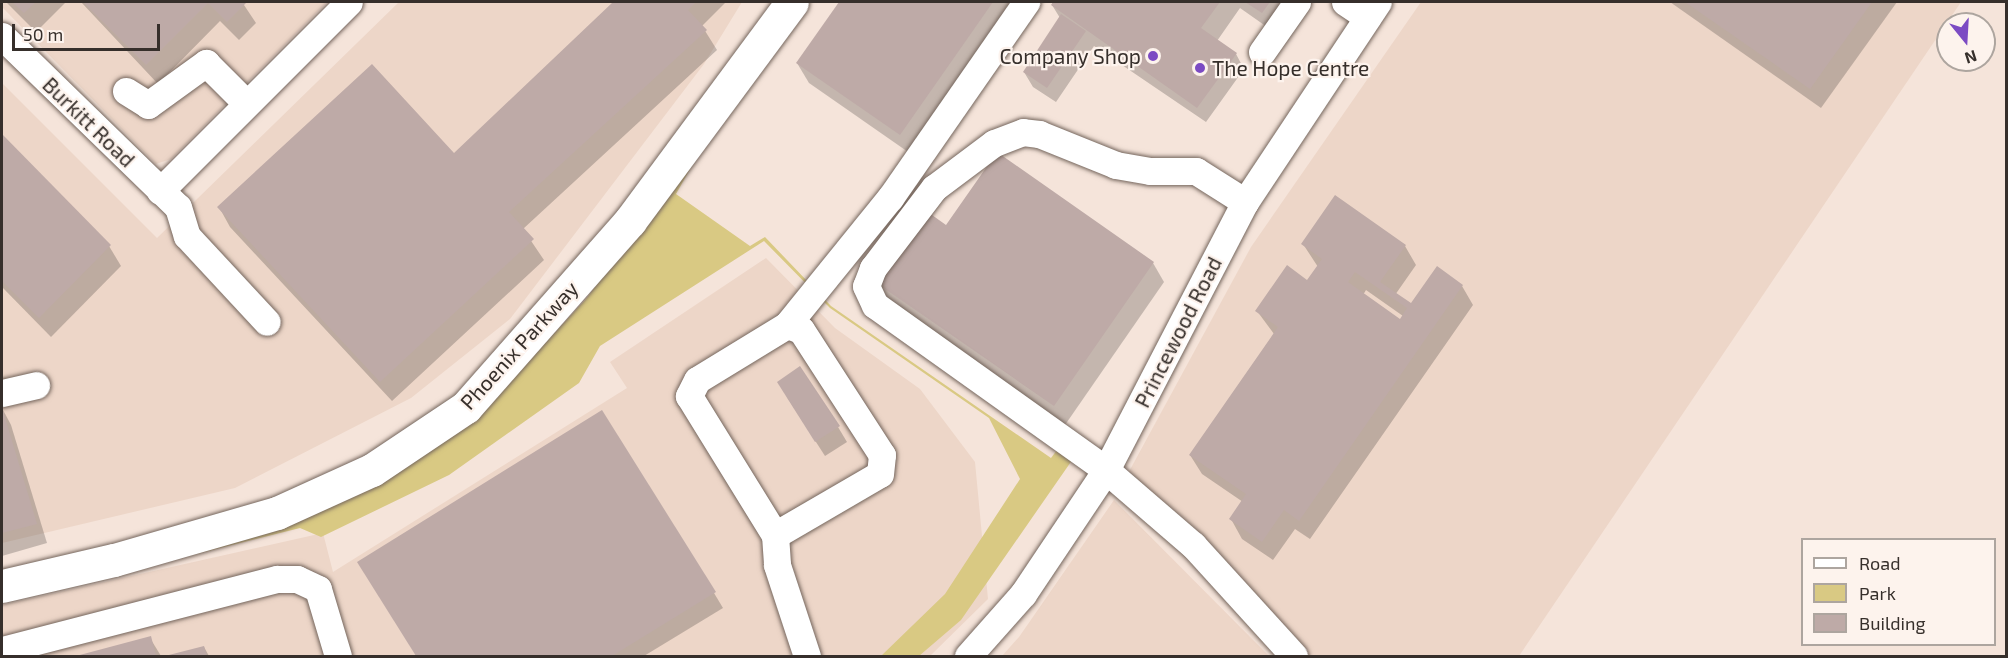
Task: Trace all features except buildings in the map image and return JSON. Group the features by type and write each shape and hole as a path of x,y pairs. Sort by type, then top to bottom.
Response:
{"main road":[{"name":"Phoenix Parkway","path":"2,586 114,560 277,513 372,470 466,406 630,221 792,2"}],"street":[{"path":"267,322 187,236 169,199 246,103 349,2"},
{"path":"807,657 777,565 775,535 688,396 697,380 787,325 890,198 1026,2"},
{"path":"1262,52 1297,2"},
{"path":"1345,2 1372,9"},
{"name":"Princewood Road","path":"968,657 1023,594 1106,470 1245,202 1372,9"},
{"name":"Burkitt Road","path":"2,37 169,199"},
{"path":"126,92 148,105 206,63 246,103"},
{"path":"1245,202 1196,171 1150,171 1116,165 1039,134 1023,132 994,143 934,188 868,278 866,286 875,305 1106,470 1193,545 1294,657"},
{"path":"775,535 880,474 882,455 801,330 787,325"},
{"path":"2,393 36,385"},
{"path":"2,650 277,579 297,579 318,589 338,657"}],"shaded area":[{"path":"2,2 327,2 171,159 156,164 2,7"},
{"path":"399,2 742,2 704,64 510,319 411,398 235,488 2,543 2,83 157,238"},
{"path":"1421,2 1961,2 1954,12 1936,12 1936,39 1519,656 1305,656 1125,479 1251,247"},
{"path":"766,258 835,328 920,389 975,462 988,599 930,656 2,656 2,605 323,533 333,572 627,388 610,362"},
{"path":"1114,500 1269,656 1002,656 1019,637"}],"green space":[{"path":"688,163 693,164 676,194 750,246 765,237 831,306 1051,458 1063,442 1075,456 961,620 919,656 881,656 945,594 1020,479 989,418 830,308 764,241 600,346 579,383 449,475 321,537 300,528 77,584 209,540 494,398 586,299"}],"place":[{"name":"Company Shop","path":"1153,56"},
{"name":"The Hope Centre","path":"1200,68"}]}
